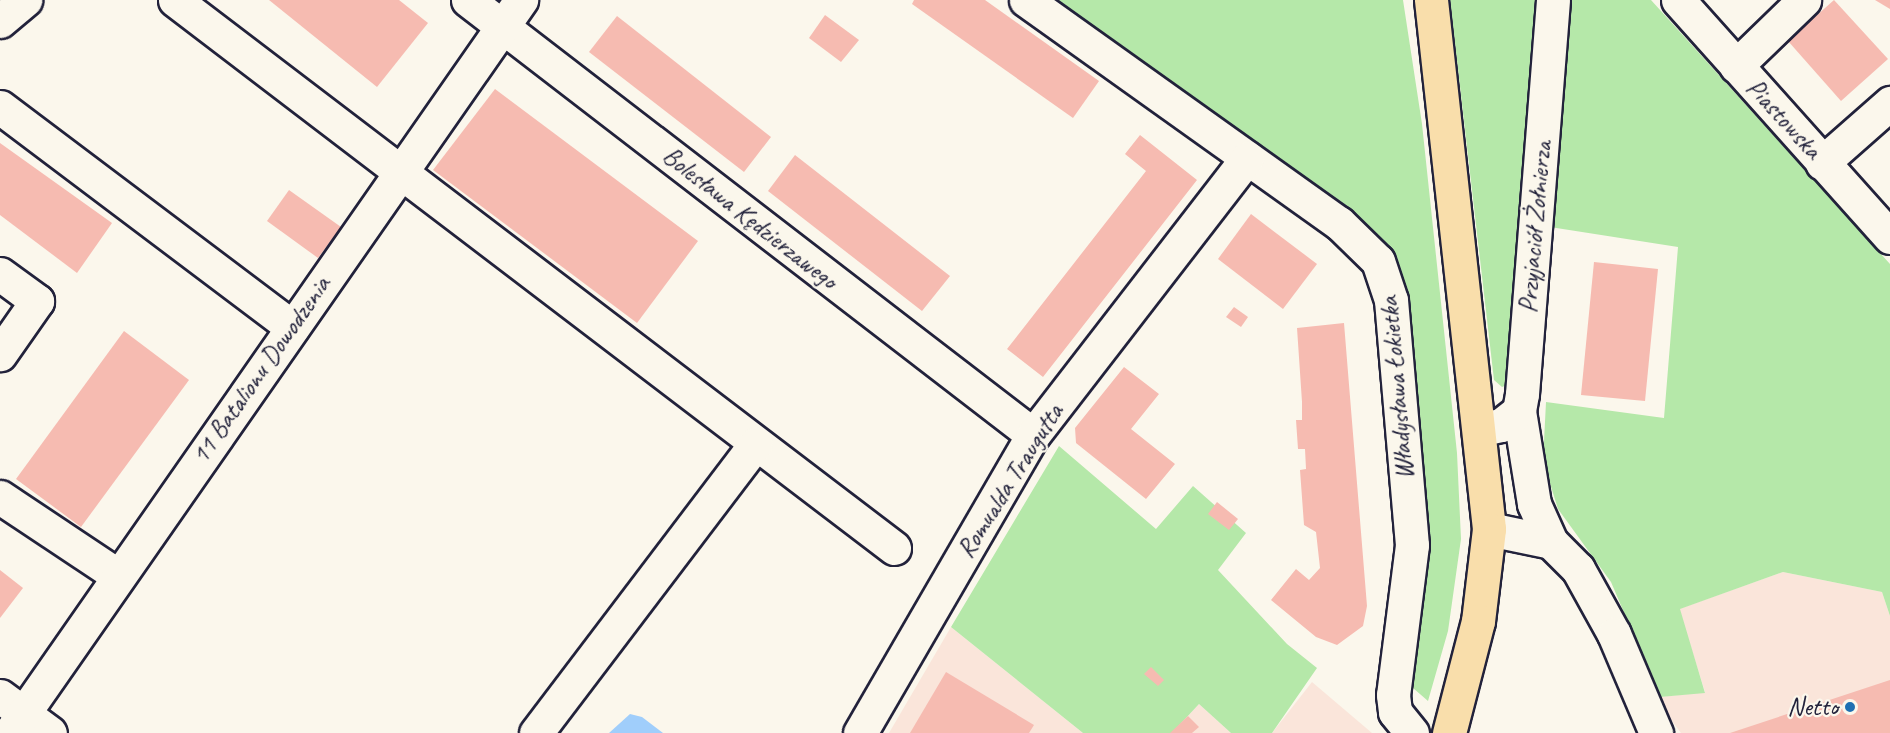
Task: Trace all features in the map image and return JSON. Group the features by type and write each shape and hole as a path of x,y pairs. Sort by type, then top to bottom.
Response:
{"main road":[{"path":"1431,0 1482,429 1489,529 1478,621 1449,733"}],"street":[{"path":"0,21 25,0"},
{"path":"175,0 398,173 894,548"},
{"name":"Bolesława Kędzierzawego","path":"468,0 1033,435"},
{"path":"502,27 521,0"},
{"name":"Władysława Łokietka","path":"1026,0 1354,235 1386,278 1412,545 1393,694 1395,712 1412,733"},
{"name":"Przyjaciół Żołnierza","path":"1553,0 1519,411 1534,504 1551,542 1595,594 1656,733"},
{"name":"Piastowska","path":"1678,0 1890,237"},
{"path":"1736,66 1804,0"},
{"name":"11 Batalionu Dowodzenia","path":"11,714 117,575 502,27"},
{"path":"1822,163 1890,103"},
{"path":"0,107 292,327"},
{"name":"Romualda Traugutta","path":"860,733 1033,435 1247,158"},
{"path":"0,274 37,301 0,354"},
{"path":"1482,429 1501,425 1519,411"},
{"path":"536,733 755,444"},
{"path":"0,496 117,575"},
{"path":"1489,529 1551,542"},
{"path":"11,714 50,733"}],"shaded area":[{"path":"1783,572 1882,592 1890,616 1890,733 1681,733 1672,721 1660,697 1705,692 1679,609"},
{"path":"951,627 1083,733 889,733"},
{"path":"1312,682 1372,733 1272,733"},
{"path":"1199,704 1231,733 1172,733"}],"green space":[{"path":"1053,0 1403,0 1422,124 1457,453 1461,539 1448,631 1428,701 1413,688 1422,596 1401,272 1384,246"},
{"path":"1450,0 1536,0 1531,110 1507,385 1502,387 1494,380"},
{"path":"1566,0 1651,0 1890,264 1890,616 1882,592 1783,572 1680,609 1705,693 1660,697 1611,582 1558,509 1543,461 1546,402 1664,418 1678,247 1550,227"},
{"path":"1059,446 1156,529 1193,486 1246,533 1218,570 1287,644 1317,668 1272,733 1231,733 1199,704 1172,733 1083,733 951,627"}],"water":[{"path":"630,714 642,717 663,733 609,733"}],"building":[{"path":"269,0 399,0 428,23 377,87"},
{"path":"914,0 985,0 1099,81 1073,118 912,4"},
{"path":"1834,0 1888,59 1841,101 1788,41"},
{"path":"1875,0 1890,0 1890,9"},
{"path":"825,15 859,40 841,62 809,38"},
{"path":"617,16 771,137 744,172 589,52"},
{"path":"495,89 698,241 637,323 433,170"},
{"path":"1140,135 1197,180 1043,377 1007,349 1146,171 1125,154"},
{"path":"0,143 112,223 77,273 0,215"},
{"path":"795,155 950,276 922,311 768,191"},
{"path":"289,190 341,227 318,258 267,221"},
{"path":"1251,214 1317,264 1283,309 1218,259"},
{"path":"1594,262 1658,269 1645,401 1581,395"},
{"path":"1234,307 1248,317 1241,327 1226,317"},
{"path":"1344,323 1367,606 1363,626 1337,645 1316,637 1271,600 1296,569 1309,580 1320,568 1316,532 1304,525 1300,470 1306,469 1305,449 1298,449 1296,420 1302,420 1297,328"},
{"path":"124,331 189,380 81,527 16,479"},
{"path":"1124,367 1159,394 1131,429 1175,464 1146,499 1076,443 1075,428"},
{"path":"1217,502 1238,519 1229,530 1208,514"},
{"path":"0,570 23,588 0,618"},
{"path":"1151,667 1164,680 1158,686 1144,674"},
{"path":"946,672 1034,725 1029,733 910,733"},
{"name":"Netto","path":"1890,680 1890,733 1730,733"},
{"path":"1188,716 1199,727 1192,733 1170,733"}],"place":[{"name":"Netto","path":"1850,707"}]}
